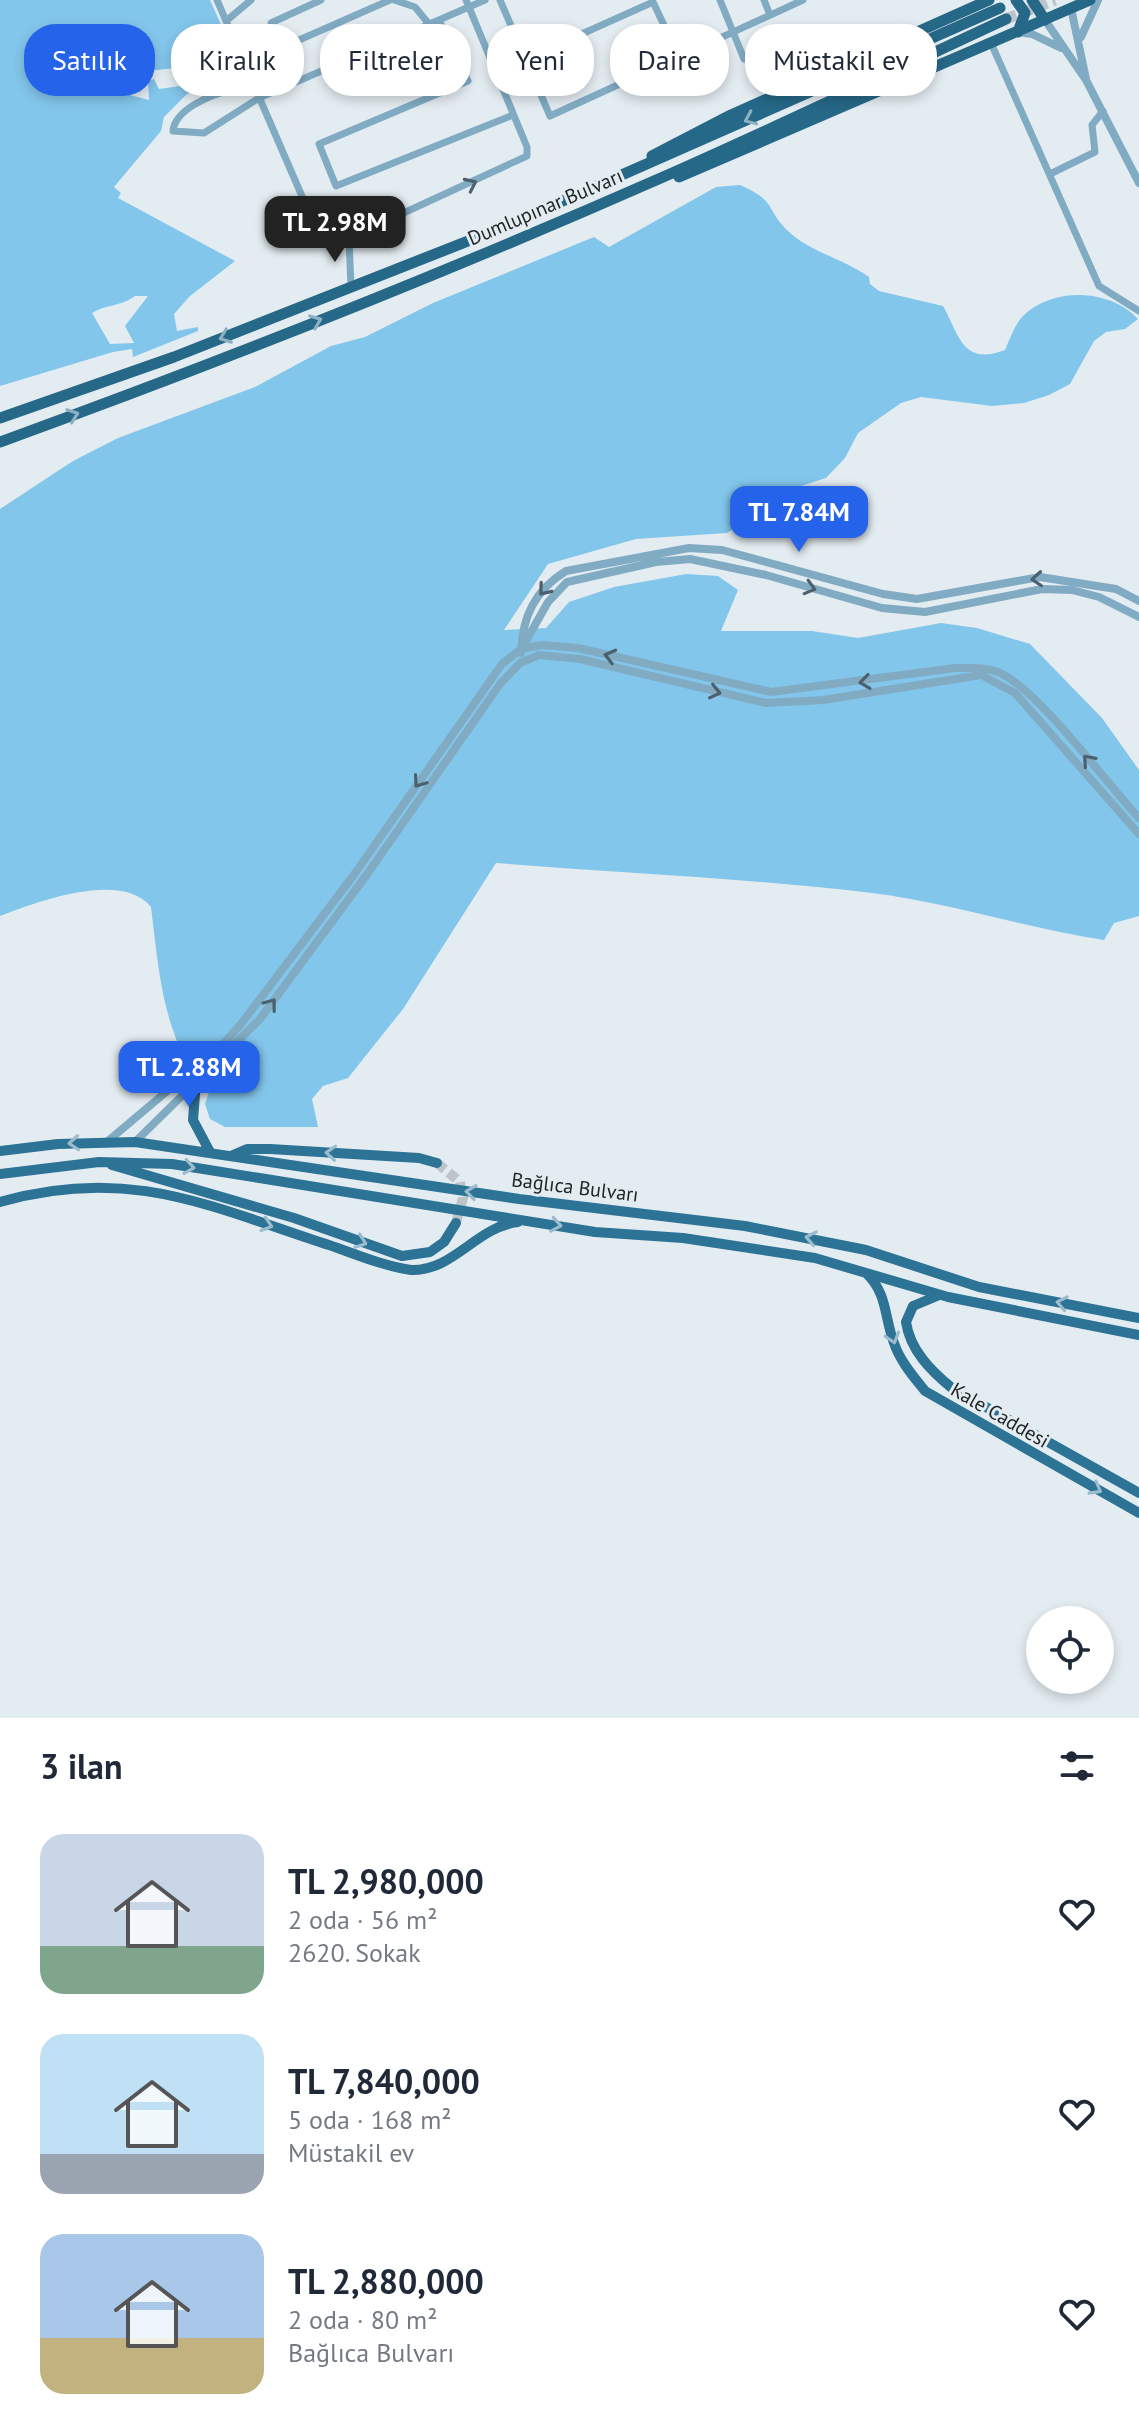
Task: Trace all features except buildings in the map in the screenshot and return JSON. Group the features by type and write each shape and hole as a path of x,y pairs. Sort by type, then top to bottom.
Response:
{"highway":[{"path":"638,169 654,154 731,115 989,0"},
{"path":"1016,0 1025,13 1017,32"},
{"path":"1032,0 1045,20"},
{"path":"645,185 695,172 1045,20 1071,4 1090,0"},
{"name":"Dumlupınar Bulvarı","path":"0,418 174,357 351,287 1003,14 645,185 214,364 0,442"}],"main road":[{"path":"196,1081 193,1120 210,1152"},
{"name":"Bağlıca Bulvarı","path":"0,1151 108,1141 135,1142 519,1199 771,1230 866,1250 979,1287 1139,1318"},
{"path":"230,1156 247,1149 270,1149 419,1158 437,1163"},
{"name":"Bağlıca Bulvarı","path":"0,1174 99,1162 172,1164 595,1232 683,1238 815,1258 948,1297 1139,1335"},
{"path":"99,1162 191,1186 402,1256 430,1252 444,1242 456,1223"},
{"path":"0,1202 72,1187 118,1186 156,1191 411,1270 427,1269 446,1261 493,1228 531,1221"},
{"path":"156,1191 191,1186"},
{"name":"Kale Caddesi","path":"861,1269 884,1297 889,1330 902,1360 925,1391 1139,1513"},
{"name":"Kale Caddesi","path":"948,1297 922,1300 907,1318 908,1331 918,1353 937,1376 962,1395 1139,1493"}],"street":[{"path":"217,0 227,24"},
{"path":"226,21 251,0"},
{"path":"271,24 321,0"},
{"path":"304,38 392,0 415,7 429,24 466,4 485,0"},
{"path":"500,0 511,24"},
{"path":"720,0 744,59"},
{"path":"764,0 770,15"},
{"path":"729,34 803,0"},
{"path":"1080,42 1086,20 1098,0"},
{"path":"594,28 653,2 663,24"},
{"path":"259,98 311,217 329,236 349,239 527,156 527,147 466,4"},
{"path":"1071,4 1086,80"},
{"path":"439,20 468,81 319,144 336,186 513,115"},
{"path":"1045,20 1086,80 1139,183"},
{"path":"1017,32 1032,34 1062,48"},
{"path":"991,43 1099,286 1139,311"},
{"path":"216,96 197,103 174,124 174,132 204,133 259,98 320,71"},
{"path":"542,96 550,116 594,96"},
{"path":"1050,174 1095,152 1092,125 1103,111"},
{"path":"349,239 351,287"},
{"path":"520,663 520,635 539,591 566,571 653,552 689,548 722,550 883,594 917,599 1040,577 1116,589 1139,601"},
{"path":"108,1141 224,1043 241,1024 353,876 502,664 521,649 548,602 567,582 656,562 690,559 766,575 882,608 925,612 1042,589 1072,590 1099,597 1139,617"},
{"path":"521,649 542,645 578,648 771,692 955,668 984,668 1006,676 1031,698 1139,818"},
{"path":"135,1142 260,1019 368,873 500,684 520,663 539,655 580,659 766,703 823,700 981,675 1015,693 1139,834"}],"shaded area":[{"path":"0,0 210,0 221,24 171,24 171,69 156,70 155,24 24,24 24,96 134,96 149,100 149,96 155,96 155,81 159,89 171,87 171,96 185,96 164,117 161,131 114,187 121,193 118,198 235,261 190,296 174,314 177,331 198,327 198,331 133,357 132,349 0,386","holes":["135,296 148,296 125,326 134,343 110,344 92,313"]},
{"path":"740,185 766,201 781,223 797,238 869,277 870,284 879,291 943,306 959,337 971,351 991,354 1005,350 1023,316 1035,306 1065,296 1098,297 1127,309 1138,319 1125,329 1106,332 1094,341 1070,384 1049,395 1024,403 992,406 921,397 901,403 858,433 845,458 826,478 801,486 727,533 636,539 548,564 504,630 546,628 569,602 614,587 686,574 718,576 738,590 721,631 812,631 858,638 941,623 977,628 1030,644 1102,718 1139,770 1139,916 1114,923 1104,940 872,893 496,863 403,1009 348,1078 323,1086 312,1099 318,1127 225,1127 210,1119 205,1104 212,1083 207,1048 179,1046 163,995 151,907 138,896 100,890 56,897 0,916 0,509 73,461 118,438 255,387 331,346 365,337 433,303 594,237 609,247 716,187"}],"tunnel":[{"path":"1006,19 1055,0"},
{"path":"437,1163 460,1182 463,1198 456,1223"}]}
